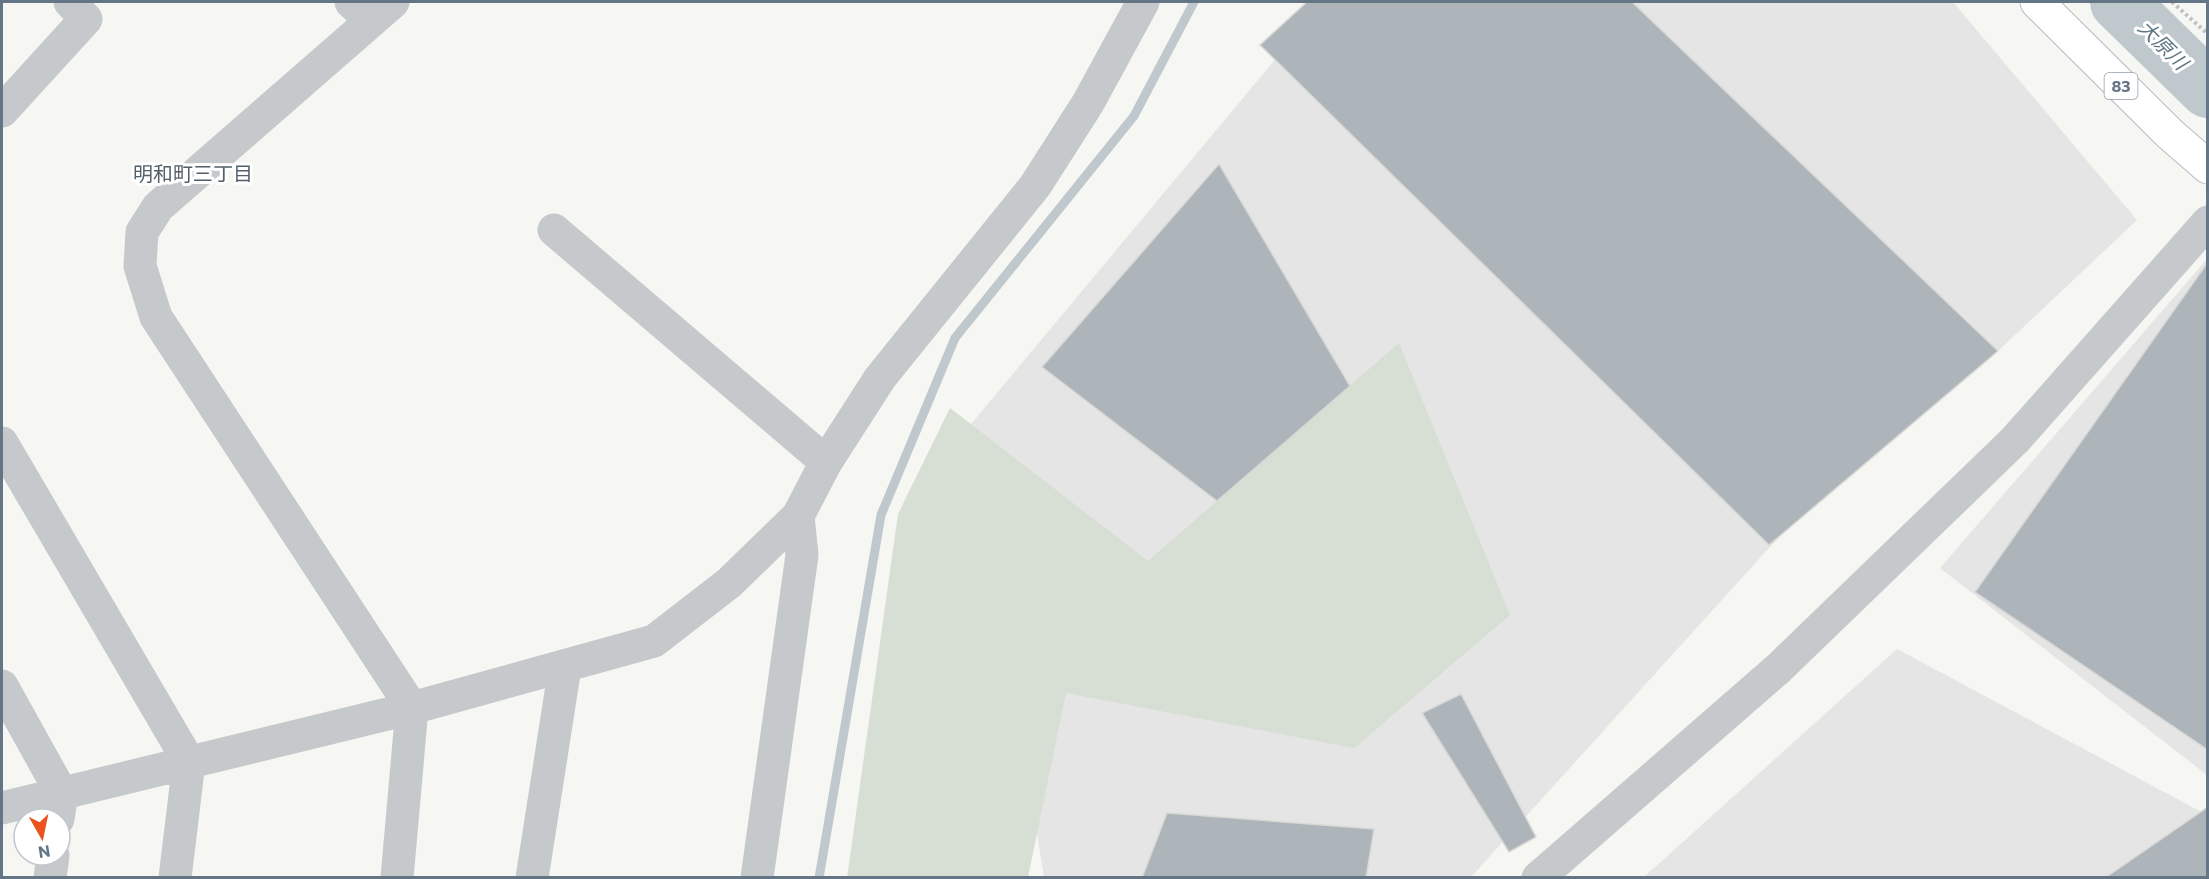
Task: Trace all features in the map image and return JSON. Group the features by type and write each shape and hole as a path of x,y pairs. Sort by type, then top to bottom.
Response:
{"main road":[{"name":"83","path":"2037,2 2170,134 2208,167"}],"street":[{"path":"2,111 86,20 70,2"},
{"path":"2,686 60,807 189,762 412,708 654,641 729,583 798,516 826,462 880,378 1035,186 1088,103 1143,2"},
{"path":"372,8 158,207 142,232 140,267 156,317 412,708 397,878"},
{"path":"1538,878 1779,668 2015,440 2208,222"},
{"path":"554,230 826,462"},
{"path":"2,443 189,762 175,878"},
{"path":"757,878 802,555 798,516"},
{"path":"532,878 565,667"}],"path":[{"path":"2172,2 2208,34"}],"shaded area":[{"path":"1323,2 1953,2 2137,220 1998,351 1956,309 1971,325 1471,877 1044,877 971,424"},
{"path":"2207,259 2207,775 1940,568"},
{"path":"1399,343 1510,615 1354,748 1066,693 1028,877 847,878 898,514 950,408 1148,561"},
{"path":"1897,649 2207,815 2207,877 1643,878"}],"building":[{"path":"1307,2 1632,2 1998,351 1769,545 1260,45"},
{"path":"1219,164 1350,386 1217,501 1042,367"},
{"path":"2208,262 2208,750 1975,592"},
{"path":"1461,694 1536,837 1509,852 1422,713"},
{"path":"2208,807 2208,878 2105,878"},
{"path":"1167,813 1374,829 1366,878 1142,878"}],"waterway":[{"path":"819,878 881,515 955,338 1134,116 1194,2"},
{"name":"大原川","path":"2119,2 2208,89"}],"district":[{"name":"明和町三丁目","path":"193,174"}]}
